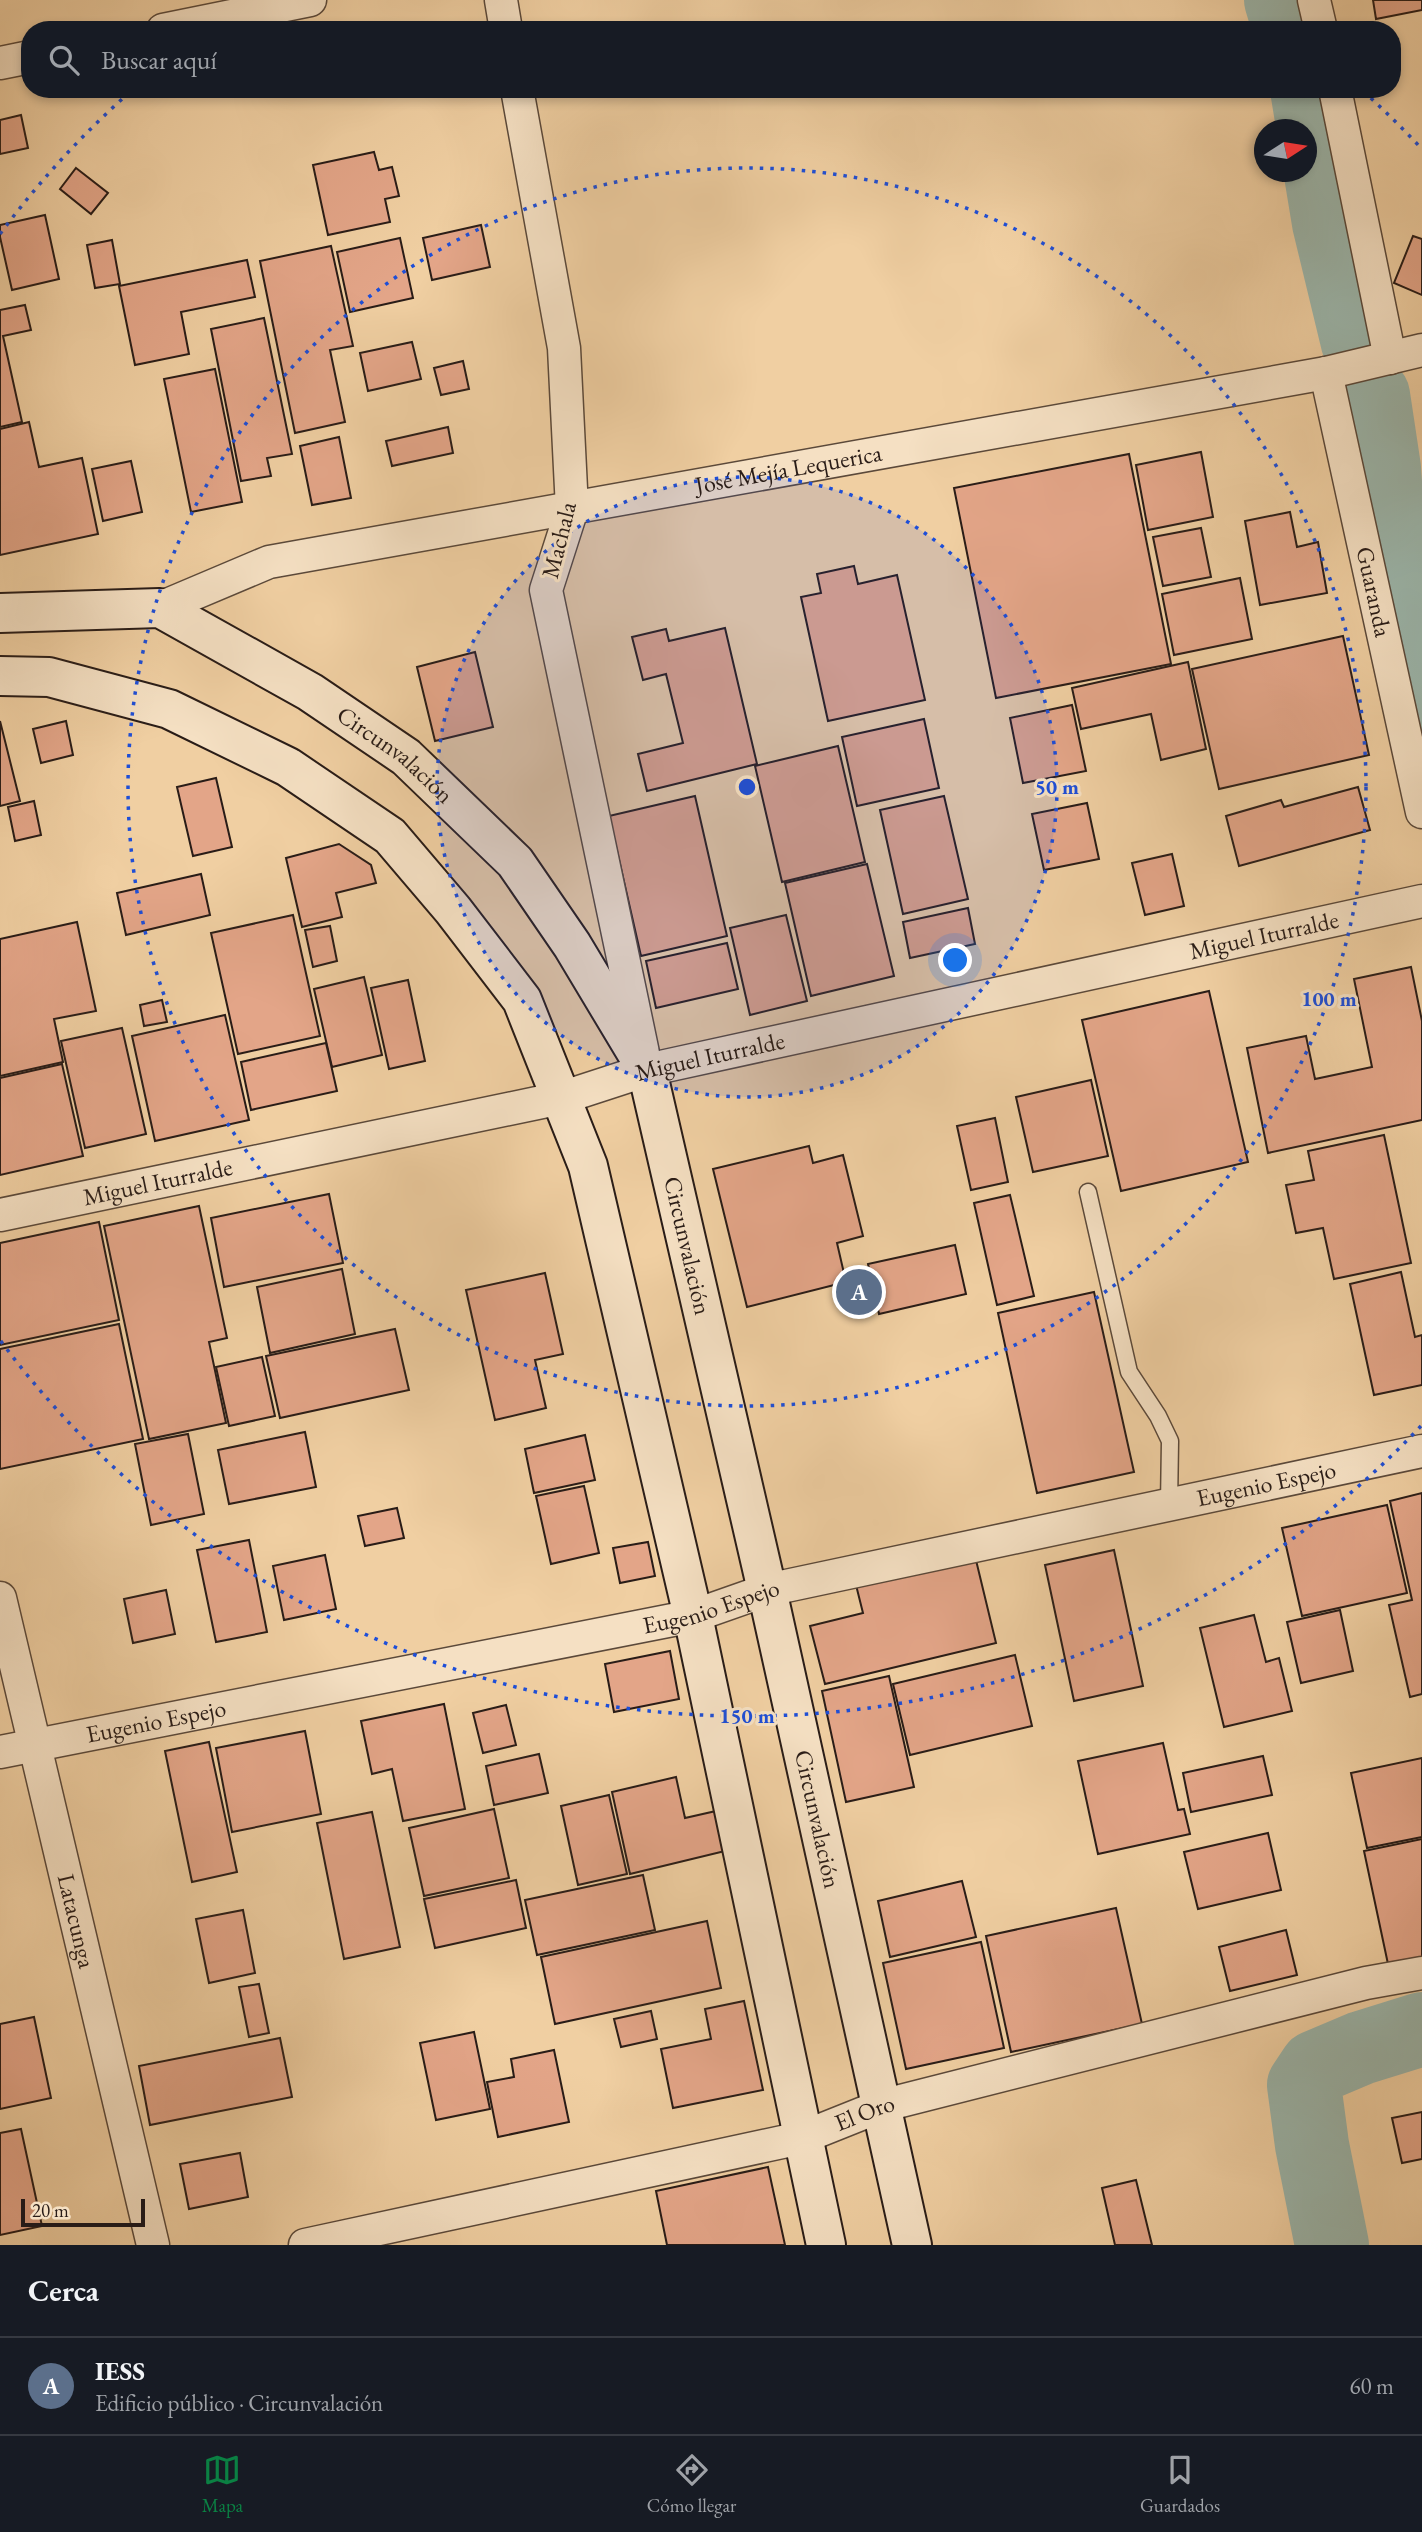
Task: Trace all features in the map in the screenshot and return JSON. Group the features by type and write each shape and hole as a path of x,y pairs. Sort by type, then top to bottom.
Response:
{"main road":[{"path":"0,613 160,608"},
{"name":"Circunvalación","path":"160,608 310,692 406,757 515,862 572,945 647,1070 767,1590 912,2245"},
{"path":"0,676 48,677 169,709 288,768 390,836 453,910 522,1000 588,1166 692,1616 825,2245"}],"street":[{"path":"207,21 310,0"},
{"path":"500,0 504,21"},
{"path":"1314,0 1319,21"},
{"path":"0,63 21,59"},
{"name":"Machala","path":"519,98 564,348 572,509 546,590 647,1070"},
{"path":"1337,98 1390,358"},
{"name":"José Mejía Lequerica","path":"160,608 269,562 1326,373 1422,350"},
{"name":"Guaranda","path":"1326,373 1422,812"},
{"name":"Miguel Iturralde","path":"0,1215 561,1098 647,1070 1422,901"},
{"name":"Eugenio Espejo","path":"0,1752 692,1616 767,1590 1422,1451"},
{"name":"Latacunga","path":"0,1598 153,2245"},
{"name":"El Oro","path":"305,2245 802,2138 881,2106 1366,1983 1422,1973"}],"lane":[{"path":"1088,1192 1129,1373 1158,1416 1170,1441 1169,1505"}],"building":[{"path":"1373,0 1422,0 1422,10 1376,19"},
{"path":"21,115 28,148 0,154 0,120"},
{"path":"374,152 379,170 392,167 399,196 385,199 390,222 328,235 313,165"},
{"path":"76,168 108,193 91,214 60,189"},
{"path":"45,215 59,279 12,290 0,237 0,225"},
{"path":"481,225 490,267 432,280 423,238"},
{"path":"1413,236 1422,239 1422,295 1394,283"},
{"path":"400,238 413,298 350,312 337,252"},
{"path":"112,240 120,284 95,288 87,245"},
{"path":"331,246 353,346 330,350 345,422 295,433 260,261"},
{"path":"247,260 255,297 181,312 189,354 135,365 119,286"},
{"path":"25,305 31,330 3,336 22,422 0,427 0,310"},
{"path":"264,318 292,454 267,458 271,476 241,481 211,329"},
{"path":"412,342 421,379 368,391 360,353"},
{"path":"463,361 469,389 441,395 434,368"},
{"path":"215,369 242,502 191,512 164,379"},
{"path":"29,422 39,467 82,458 98,534 0,555 0,429"},
{"path":"448,427 453,453 392,466 386,441"},
{"path":"339,437 351,498 312,505 300,446"},
{"path":"1201,452 1213,517 1148,530 1136,465"},
{"path":"1129,454 1171,664 996,698 954,488"},
{"path":"131,461 142,512 103,521 92,469"},
{"path":"1290,512 1297,547 1318,542 1327,593 1260,605 1245,521"},
{"path":"1201,528 1211,577 1163,586 1153,537"},
{"path":"854,566 858,584 897,575 925,700 828,721 801,597 821,593 817,574"},
{"path":"1240,578 1252,639 1174,655 1162,594"},
{"path":"725,628 757,764 647,791 638,754 683,743 666,674 643,680 632,637 666,629 669,641"},
{"path":"1343,636 1369,755 1219,789 1192,669"},
{"path":"475,652 493,727 435,741 417,667"},
{"path":"1188,662 1206,749 1161,760 1151,714 1081,729 1072,688"},
{"path":"1072,705 1086,771 1023,783 1010,718"},
{"path":"924,719 939,788 857,806 842,737"},
{"path":"0,721 20,801 0,806"},
{"path":"66,721 73,755 41,763 33,729"},
{"path":"838,746 865,862 782,882 755,766"},
{"path":"216,778 232,847 193,856 177,787"},
{"path":"1358,787 1370,830 1239,866 1226,816 1281,800 1284,807"},
{"path":"695,796 727,936 641,956 609,816"},
{"path":"944,796 968,899 903,914 880,810"},
{"path":"34,801 41,835 15,841 8,807"},
{"path":"1087,803 1099,859 1044,870 1032,814"},
{"path":"339,844 371,865 376,883 336,893 342,917 302,927 286,858"},
{"path":"1172,854 1184,906 1145,915 1132,863"},
{"path":"867,864 894,976 811,996 785,883"},
{"path":"201,874 210,915 126,935 117,893"},
{"path":"968,908 975,944 910,958 903,922"},
{"path":"293,915 320,1036 238,1054 211,933"},
{"path":"786,915 807,1001 750,1015 730,928"},
{"path":"77,922 96,1011 54,1019 63,1062 0,1076 0,939"},
{"path":"330,926 337,961 313,967 305,930"},
{"path":"727,943 738,989 656,1008 646,961"},
{"path":"1411,967 1422,1021 1422,1120 1268,1153 1247,1048 1306,1036 1315,1079 1372,1067 1354,979"},
{"path":"364,977 382,1055 332,1067 314,989"},
{"path":"408,980 425,1061 389,1069 371,988"},
{"path":"1209,991 1248,1162 1121,1191 1082,1020"},
{"path":"162,1000 167,1022 144,1026 140,1005"},
{"path":"225,1015 249,1120 155,1141 132,1036"},
{"path":"122,1028 146,1134 85,1148 61,1041"},
{"path":"326,1043 337,1091 251,1110 241,1062"},
{"path":"62,1064 83,1156 0,1175 0,1078"},
{"path":"1091,1080 1108,1156 1033,1172 1016,1097"},
{"path":"995,1118 1008,1182 971,1190 957,1126"},
{"path":"1384,1135 1411,1263 1334,1279 1323,1228 1296,1233 1286,1185 1314,1180 1308,1151"},
{"path":"809,1146 813,1163 843,1155 863,1236 837,1243 846,1282 747,1307 713,1169"},
{"path":"329,1194 343,1263 224,1287 211,1218"},
{"path":"1010,1195 1034,1296 997,1305 974,1203"},
{"path":"199,1206 227,1338 209,1342 226,1423 149,1439 104,1226"},
{"path":"99,1222 119,1320 0,1345 0,1243"},
{"path":"955,1245 966,1294 879,1314 868,1264"},
{"path":"342,1269 355,1334 270,1353 257,1287"},
{"path":"1401,1272 1415,1337 1422,1335 1422,1385 1374,1395 1350,1284"},
{"path":"545,1273 563,1354 535,1360 546,1408 495,1420 466,1290"},
{"path":"1094,1292 1134,1472 1037,1493 998,1313"},
{"path":"119,1324 143,1439 0,1469 0,1349"},
{"path":"395,1329 409,1390 280,1418 266,1356"},
{"path":"262,1357 275,1416 229,1426 216,1367"},
{"path":"305,1432 316,1487 229,1504 218,1450"},
{"path":"188,1434 204,1514 151,1525 135,1444"},
{"path":"585,1435 595,1480 534,1493 525,1449"},
{"path":"584,1486 599,1553 551,1564 536,1496"},
{"path":"1422,1493 1422,1694 1410,1697 1389,1605 1412,1600 1390,1501"},
{"path":"1387,1505 1407,1593 1302,1616 1282,1528"},
{"path":"397,1508 404,1538 365,1546 358,1516"},
{"path":"249,1540 267,1632 216,1642 197,1550"},
{"path":"648,1542 655,1576 620,1583 613,1548"},
{"path":"1114,1550 1143,1686 1074,1701 1045,1565"},
{"path":"325,1555 336,1609 284,1620 273,1566"},
{"path":"975,1556 996,1643 825,1684 810,1626 863,1613 856,1585"},
{"path":"166,1590 175,1634 133,1643 124,1599"},
{"path":"1340,1610 1353,1671 1301,1683 1287,1622"},
{"path":"1254,1615 1266,1662 1279,1658 1292,1711 1224,1727 1200,1628"},
{"path":"670,1651 679,1699 614,1712 605,1664"},
{"path":"1015,1655 1032,1726 910,1755 893,1684"},
{"path":"889,1676 914,1787 846,1802 822,1691"},
{"path":"444,1704 465,1809 403,1821 392,1769 372,1774 361,1721"},
{"path":"506,1705 516,1745 483,1753 473,1713"},
{"path":"305,1731 321,1814 232,1832 216,1748"},
{"path":"209,1742 237,1872 192,1882 165,1751"},
{"path":"1163,1743 1178,1810 1184,1809 1190,1834 1098,1854 1078,1761"},
{"path":"539,1754 548,1793 494,1805 486,1766"},
{"path":"1263,1756 1272,1795 1191,1812 1183,1773"},
{"path":"1422,1758 1422,1837 1367,1848 1351,1773"},
{"path":"676,1777 685,1818 716,1811 725,1851 630,1874 612,1792"},
{"path":"609,1795 627,1874 578,1885 561,1806"},
{"path":"494,1809 509,1878 424,1896 409,1828"},
{"path":"372,1812 400,1947 344,1959 317,1823"},
{"path":"1268,1833 1281,1890 1198,1909 1184,1852"},
{"path":"1422,1839 1422,1957 1388,1964 1364,1851"},
{"path":"643,1875 655,1930 537,1955 525,1900"},
{"path":"516,1880 526,1928 435,1948 424,1899"},
{"path":"962,1881 976,1937 890,1957 878,1901"},
{"path":"1116,1908 1142,2024 1011,2052 986,1936"},
{"path":"243,1910 255,1973 209,1983 196,1919"},
{"path":"707,1921 721,1988 555,2024 541,1957"},
{"path":"1286,1930 1297,1975 1230,1991 1219,1947"},
{"path":"981,1942 1004,2048 906,2069 883,1963"},
{"path":"259,1984 269,2033 249,2037 239,1987"},
{"path":"744,2001 763,2090 673,2108 661,2049 711,2039 705,2009"},
{"path":"651,2011 657,2039 621,2047 614,2019"},
{"path":"34,2017 51,2098 0,2109 0,2024"},
{"path":"474,2032 490,2109 436,2120 420,2043"},
{"path":"280,2038 292,2097 150,2125 139,2066"},
{"path":"554,2050 569,2122 498,2137 487,2082 514,2077 511,2059"},
{"path":"1422,2112 1422,2159 1402,2163 1392,2118"},
{"path":"21,2129 42,2226 0,2235 0,2133"},
{"path":"240,2153 248,2197 189,2209 180,2164"},
{"path":"768,2167 785,2245 667,2245 656,2191"},
{"path":"1136,2180 1152,2245 1115,2245 1102,2188"}],"waterway":[{"path":"1281,0 1287,21"},
{"path":"1308,98 1329,223 1358,343"},
{"path":"1373,395 1384,468 1391,568 1422,696"},
{"path":"1332,2245 1312,2145 1304,2085 1316,2067 1361,2048 1422,2029"}],"place":[{"name":"IESS","path":"859,1292"}]}
